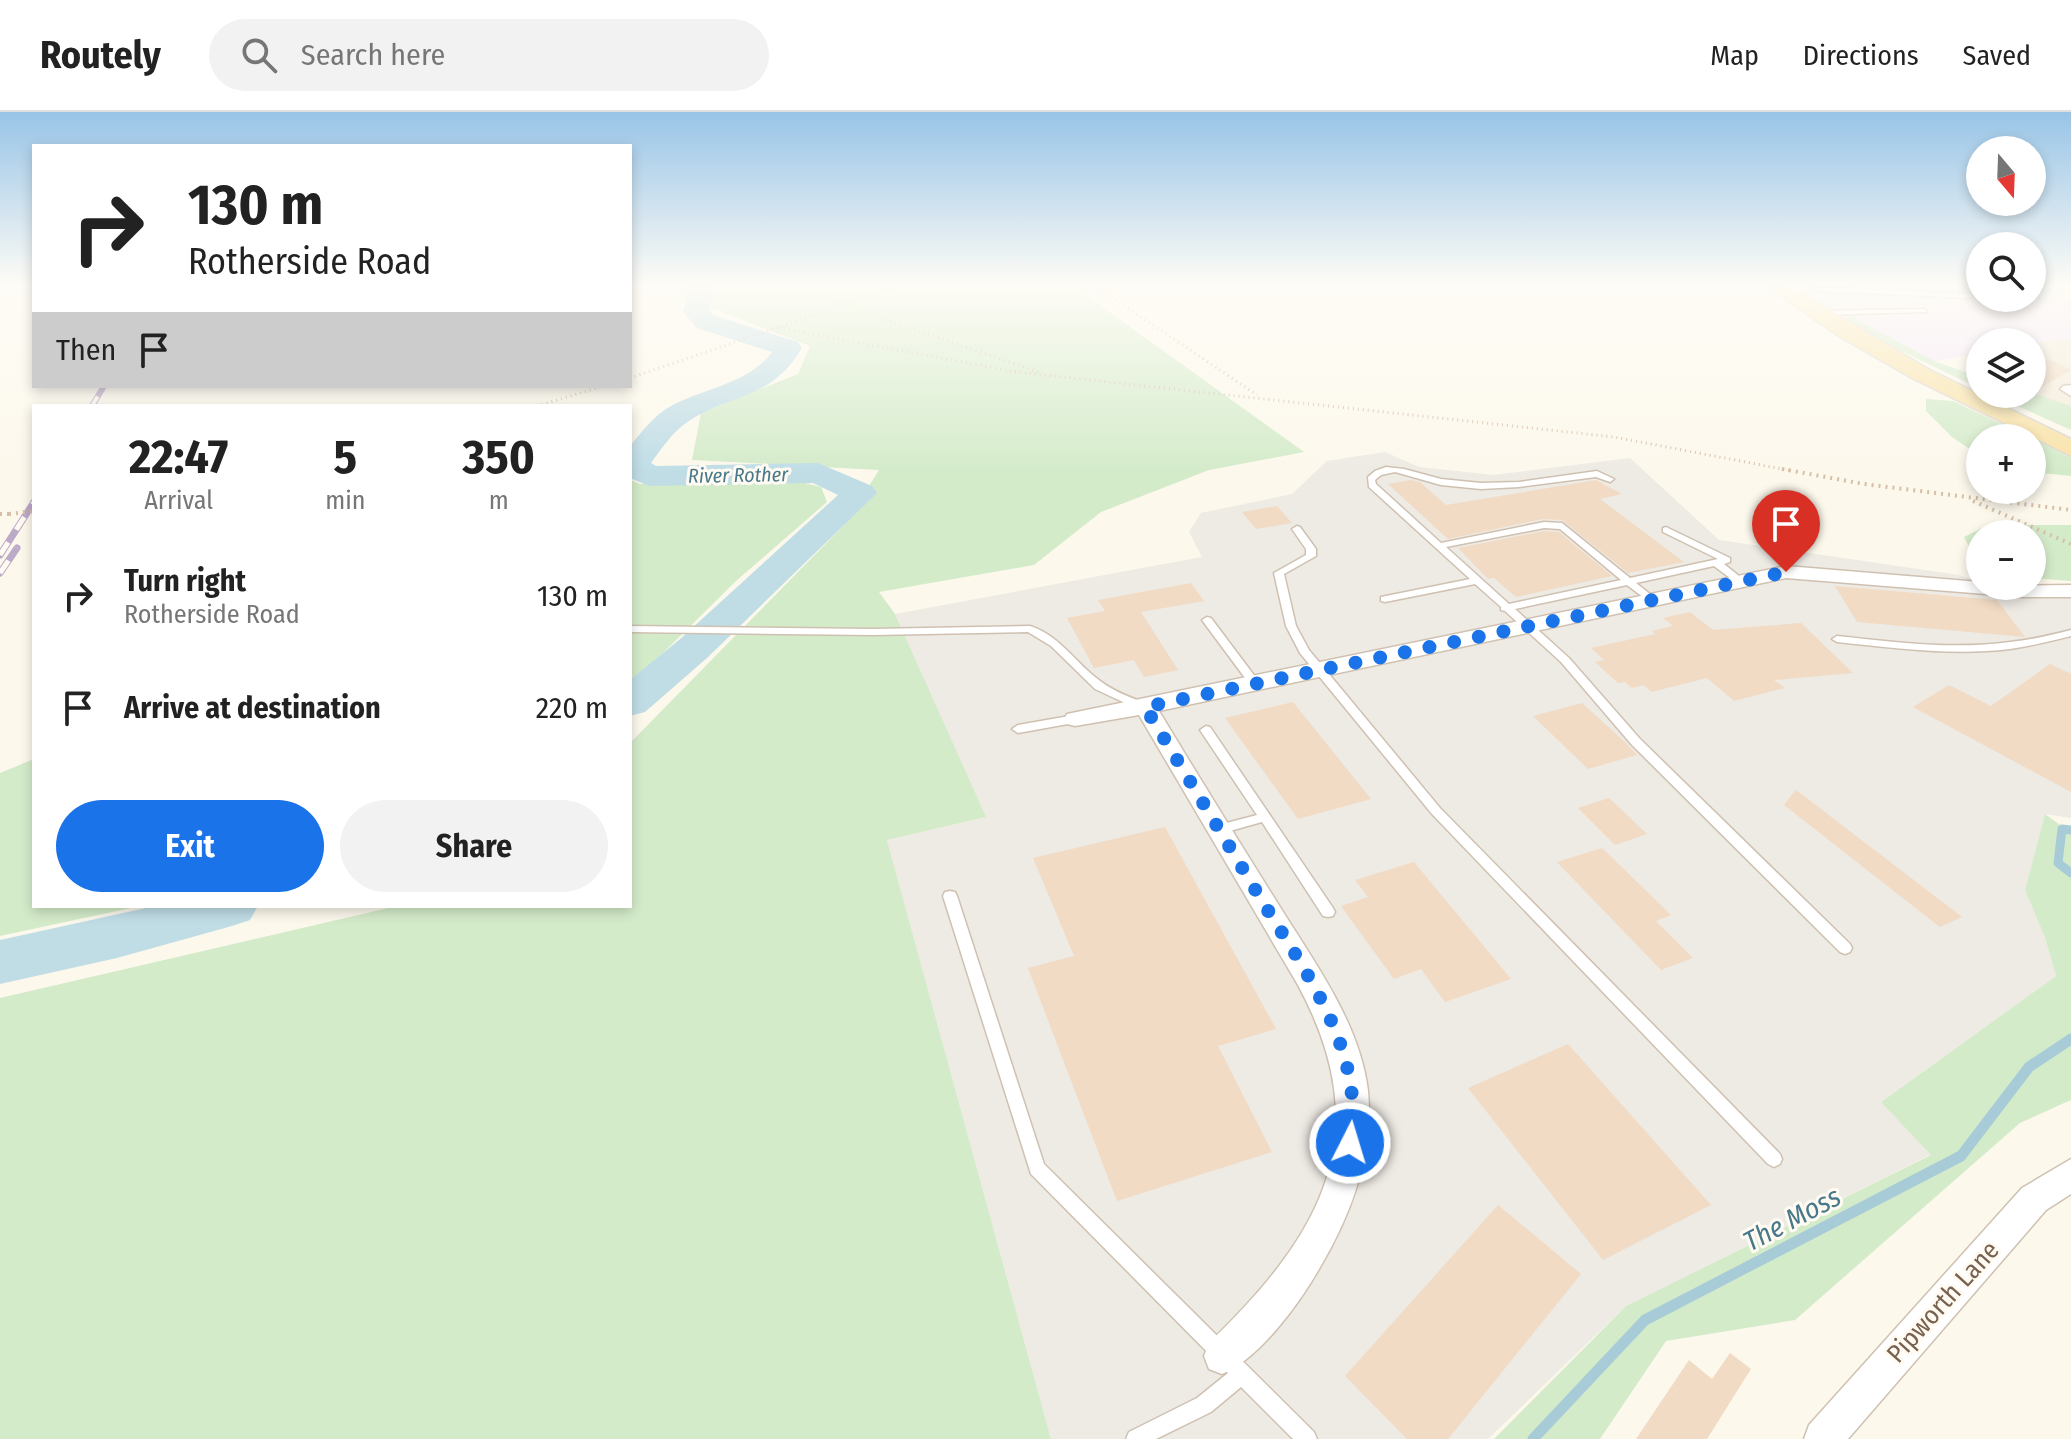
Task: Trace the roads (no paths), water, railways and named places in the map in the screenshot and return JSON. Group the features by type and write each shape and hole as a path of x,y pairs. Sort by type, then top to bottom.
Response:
{"main road":[{"path":"1874,348 1972,403 2071,448"},
{"path":"1931,378 1990,400 2071,437"}],"street":[{"path":"1075,719 1145,707 1786,572 2023,591 2071,591"},
{"path":"1145,707 1326,1009 1352,1086 1354,1118 1345,1167 1327,1222 1301,1266 1265,1314 1222,1356"},
{"name":"Pipworth Lane","path":"1823,1439 2034,1199 2071,1175"}],"lane":[{"path":"1610,479 1597,474 1508,488 1483,488 1437,481 1396,469 1375,474 1371,479 1372,485 1565,660 1636,742 1845,948"},
{"path":"1438,546 1544,525 1562,526 1651,600"},
{"path":"1297,529 1311,549 1311,556 1279,573 1281,591 1291,626 1318,670 1436,811 1774,1159"},
{"path":"1505,608 1727,560 1666,530"},
{"path":"1718,564 1741,582"},
{"path":"1385,599 1475,581"},
{"path":"1207,620 1255,684"},
{"path":"632,629 775,632 1030,629 1047,636 1098,684 1116,696 1145,707"},
{"path":"1837,639 1956,651 2010,648 2071,633"},
{"path":"1018,729 1075,719"},
{"path":"1206,730 1328,912"},
{"path":"1219,829 1265,817"},
{"path":"950,896 1037,1169 1307,1439"},
{"path":"1136,1439 1204,1405 1241,1375"}],"waterway":[{"name":"River Rother","path":"632,465 672,419 755,381 779,362 788,348"},
{"name":"River Rother","path":"632,465 649,476 818,473 860,493 693,649 632,700"},
{"name":"The Moss","path":"2071,830 2062,829 2058,863 2071,873"},
{"name":"River Rother","path":"0,962 117,937 225,908"},
{"name":"The Moss","path":"1533,1439 1645,1320 1961,1156 2029,1067 2071,1039"}],"railway":[{"path":"93,404 103,388"},
{"path":"0,555 32,505"},
{"path":"0,573 17,548"}]}
